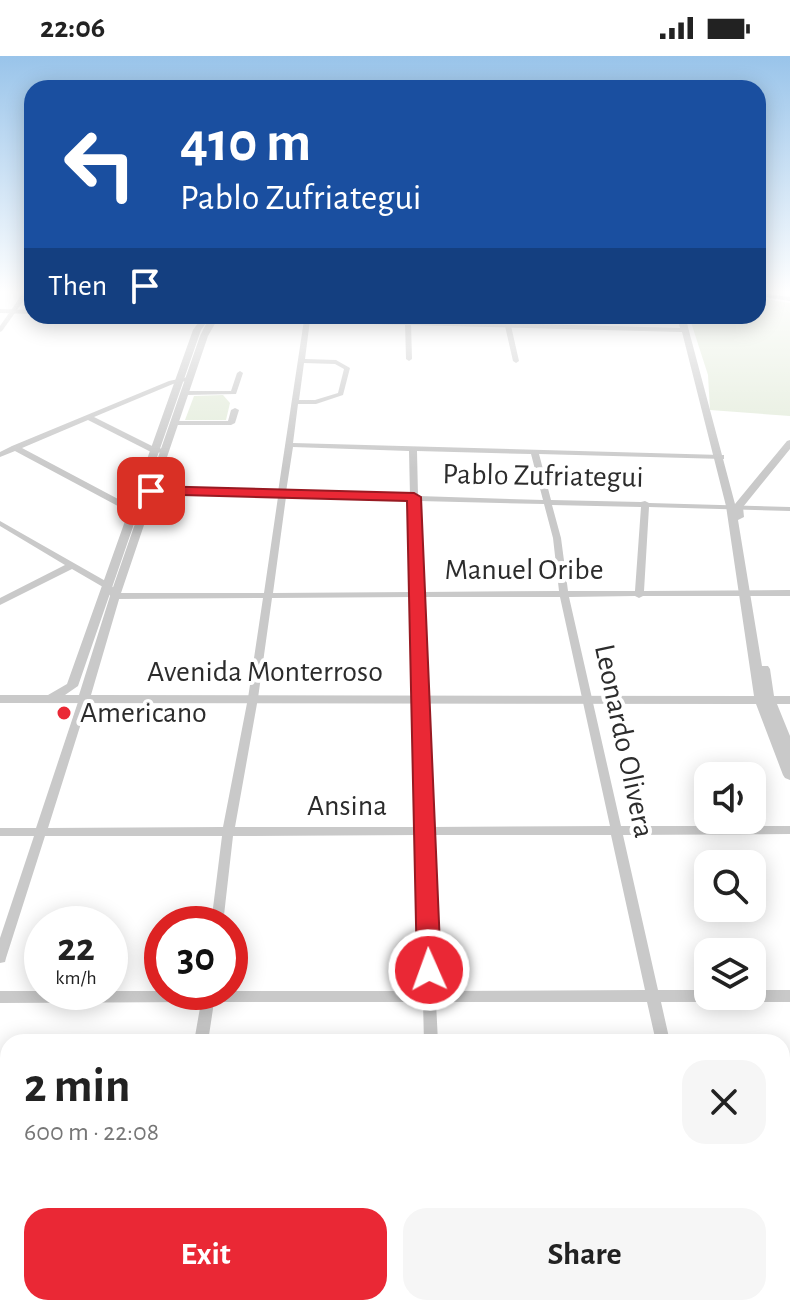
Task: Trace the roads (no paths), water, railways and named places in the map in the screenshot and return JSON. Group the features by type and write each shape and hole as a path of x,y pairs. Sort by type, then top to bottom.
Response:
{"street":[{"path":"0,958 151,491 159,450 174,423 185,393 192,352"},
{"path":"48,699 61,695 72,686 132,510 197,352"},
{"path":"219,906 228,832 253,698 302,352"},
{"path":"409,352 409,359"},
{"path":"514,352 516,361"},
{"path":"692,352 699,376 703,409 721,457 734,506 765,700 790,775"},
{"path":"295,402 316,402 341,394 347,368 336,362 301,361"},
{"path":"185,393 234,393 240,373"},
{"path":"0,455 185,379"},
{"path":"174,423 231,423 235,410"},
{"path":"88,417 159,450"},
{"path":"288,445 721,457"},
{"path":"15,448 132,510"},
{"path":"413,448 431,1034"},
{"path":"734,506 788,448"},
{"name":"Leonardo Olivera","path":"534,451 557,538 564,594 661,1034"},
{"name":"Pablo Zufriategui","path":"151,491 790,509"},
{"path":"639,595 645,503"},
{"path":"0,523 106,585 115,596"},
{"path":"0,602 72,565"},
{"name":"Manuel Oribe","path":"115,596 790,593"},
{"name":"Avenida Monterroso","path":"0,699 790,700"},
{"path":"765,700 790,752"},
{"name":"Ansina","path":"0,832 790,830"},
{"path":"0,997 144,995"},
{"path":"248,995 430,998 790,996"},
{"path":"202,1034 206,1010"}],"place":[{"name":"Americano","path":"64,713"}]}
